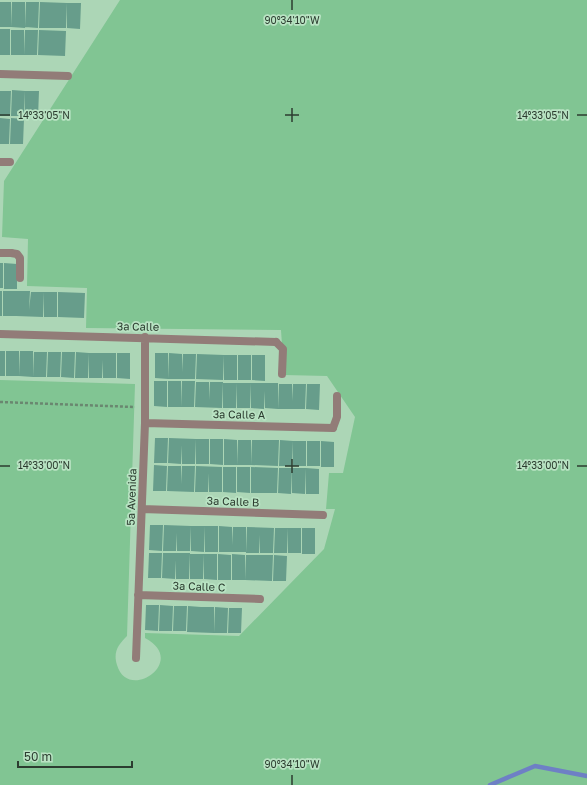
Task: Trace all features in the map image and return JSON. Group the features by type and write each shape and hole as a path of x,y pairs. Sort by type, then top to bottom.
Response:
{"street":[{"path":"0,74 68,76"},
{"path":"0,162 10,162"},
{"path":"0,253 17,254 20,258 20,278"},
{"name":"3a Calle","path":"0,334 146,337 276,342 282,349 282,374"},
{"name":"5a Avenida","path":"136,658 145,423 146,337"},
{"name":"3a Calle A","path":"145,423 333,428 337,417 337,396"},
{"name":"3a Calle B","path":"142,509 323,515"},
{"name":"3a Calle C","path":"138,595 260,600"}],"path":[{"path":"0,402 145,407"}],"green space":[{"path":"120,0 587,0 587,785 0,785 0,380 135,384 127,636 121,642 116,652 117,665 123,676 132,680 142,679 152,674 158,667 161,657 157,647 145,638 145,633 239,636 324,549 335,509 326,509 329,473 343,473 355,417 327,376 284,375 281,330 86,328 87,288 27,286 28,239 2,237 4,181"}],"building":[{"path":"0,2 11,2 11,27 0,27"},
{"path":"12,2 25,2 25,28 11,27"},
{"path":"26,2 39,2 38,28 25,27"},
{"path":"40,2 67,3 66,28 39,28"},
{"path":"67,3 81,3 80,29 67,28"},
{"path":"0,29 10,29 10,55 0,55"},
{"path":"11,30 24,30 24,55 11,55"},
{"path":"25,30 38,30 37,55 24,55"},
{"path":"39,30 66,31 65,56 38,55"},
{"path":"12,90 25,91 24,116 11,116"},
{"path":"0,91 11,91 10,116 0,116"},
{"path":"25,91 39,91 38,117 25,116"},
{"path":"0,118 10,119 9,144 0,144"},
{"path":"11,118 24,119 23,144 10,144"},
{"path":"0,263 3,263 3,288 0,288"},
{"path":"4,263 17,264 17,289 4,289"},
{"path":"0,291 2,291 2,316 0,316"},
{"path":"3,291 30,291 29,310 31,292 44,292 43,317 3,316"},
{"path":"44,292 57,292 57,317 44,317"},
{"path":"58,292 85,293 84,318 58,317"},
{"path":"0,351 5,351 5,376 0,376"},
{"path":"6,351 19,351 19,376 6,376"},
{"path":"20,351 33,351 33,377 19,376"},
{"path":"34,352 47,352 46,377 33,377"},
{"path":"48,352 61,352 60,377 47,377"},
{"path":"62,352 75,352 74,378 61,377"},
{"path":"76,352 89,353 88,378 75,378"},
{"path":"89,353 116,353 116,378 103,378 102,360 102,378 89,378"},
{"path":"117,353 130,353 130,379 117,378"},
{"path":"155,353 168,353 168,379 155,378"},
{"path":"169,353 182,354 182,372 183,354 196,354 195,379 168,379"},
{"path":"197,354 224,355 223,380 196,379"},
{"path":"224,355 237,355 237,380 224,380"},
{"path":"238,355 251,355 251,380 238,380"},
{"path":"252,355 265,355 265,381 252,380"},
{"path":"154,381 167,381 167,407 154,406"},
{"path":"168,381 181,381 181,407 168,407"},
{"path":"182,381 195,381 194,407 181,407"},
{"path":"196,382 209,382 209,400 210,382 223,382 222,408 195,407"},
{"path":"223,383 237,383 236,408 223,408"},
{"path":"237,383 251,383 250,408 237,408"},
{"path":"251,383 278,383 278,409 265,408 264,391 264,409 251,408"},
{"path":"279,384 292,384 292,401 293,384 306,384 305,409 278,409"},
{"path":"307,384 320,384 319,410 306,409"},
{"path":"155,438 168,438 167,463 154,463"},
{"path":"169,438 196,439 195,464 182,464 182,445 181,464 168,463"},
{"path":"196,439 209,439 209,464 196,464"},
{"path":"210,439 223,439 223,465 210,464"},
{"path":"224,439 237,440 237,465 224,465"},
{"path":"238,440 251,440 251,465 237,465"},
{"path":"252,440 279,440 278,466 251,465"},
{"path":"280,440 293,441 292,466 279,466"},
{"path":"293,441 306,441 306,466 293,466"},
{"path":"307,441 320,441 320,466 307,466"},
{"path":"321,441 334,442 334,467 321,467"},
{"path":"154,465 167,466 166,491 153,491"},
{"path":"168,466 181,466 181,484 182,466 195,466 194,492 167,491"},
{"path":"196,466 222,467 222,492 209,492 209,473 208,492 195,492"},
{"path":"223,467 236,467 236,493 223,492"},
{"path":"237,467 250,467 250,493 237,492"},
{"path":"251,467 278,468 277,493 251,493"},
{"path":"279,468 292,468 291,494 278,493"},
{"path":"292,468 306,468 305,494 292,493"},
{"path":"306,468 319,469 319,494 306,494"},
{"path":"150,525 163,525 162,551 149,550"},
{"path":"164,525 191,526 190,551 177,551 177,533 176,551 163,551"},
{"path":"191,526 205,526 204,552 191,551"},
{"path":"205,526 218,526 218,552 205,552"},
{"path":"219,526 232,527 233,545 233,527 246,527 246,552 219,552"},
{"path":"247,527 274,528 273,553 260,553 260,535 259,553 246,553"},
{"path":"275,528 288,528 287,553 274,553"},
{"path":"288,528 301,528 301,553 288,553"},
{"path":"302,528 315,528 315,554 302,554"},
{"path":"149,553 162,553 161,578 148,578"},
{"path":"163,553 190,553 189,579 176,579 176,560 175,579 162,578"},
{"path":"190,554 204,554 203,579 190,579"},
{"path":"204,554 217,554 217,580 204,579"},
{"path":"218,554 231,555 231,580 218,580"},
{"path":"232,554 245,555 245,580 232,580"},
{"path":"246,555 273,555 272,581 245,580"},
{"path":"274,555 287,556 286,581 273,581"},
{"path":"146,605 159,605 158,631 145,630"},
{"path":"160,605 173,606 172,631 159,631"},
{"path":"174,606 187,606 186,631 173,631"},
{"path":"188,606 214,607 214,633 187,632"},
{"path":"215,607 228,608 227,633 214,633"},
{"path":"229,608 242,608 241,633 228,633"}],"waterway":[{"path":"490,785 535,766 587,776"}]}
